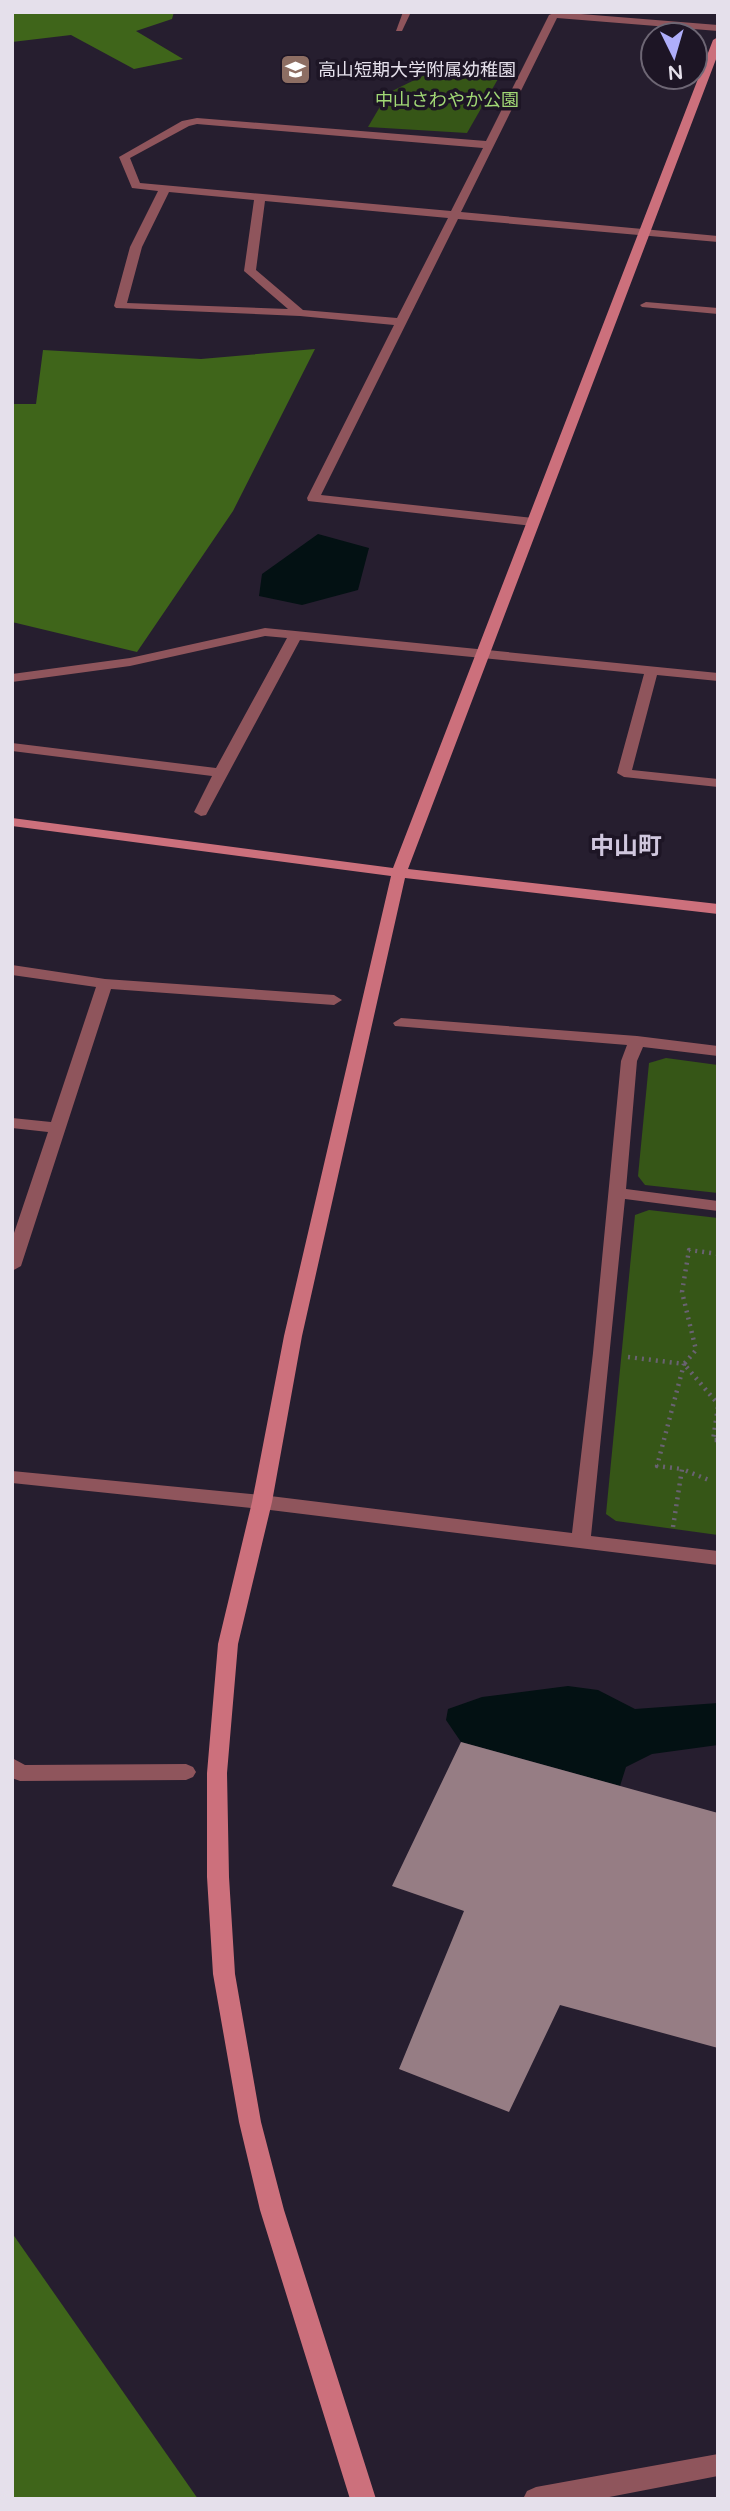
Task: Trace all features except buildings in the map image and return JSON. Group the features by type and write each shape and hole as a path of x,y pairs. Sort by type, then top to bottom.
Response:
{"street":[{"path":"533,522 313,498 456,217 554,15 718,28"},
{"path":"363,2499 272,2210 250,2122 224,1974 218,1877 217,1773 228,1644 262,1502 293,1336 399,873 718,40"},
{"path":"490,145 197,121 186,123 124,157 136,186 718,240"},
{"path":"165,189 136,247 120,306 300,313 401,322"},
{"path":"260,199 250,271 300,313"},
{"path":"646,305 718,312"},
{"path":"12,678 130,662 265,632 718,677"},
{"path":"201,812 296,635"},
{"path":"652,671 624,773 718,783"},
{"path":"12,747 221,774"},
{"path":"12,822 399,873 718,909"},
{"path":"12,971 105,984 334,1000"},
{"path":"12,1266 105,984"},
{"path":"401,1023 638,1041 718,1051"},
{"path":"581,1539 602,1353 629,1061 638,1041"},
{"path":"12,1123 56,1128"},
{"path":"617,1193 718,1206"},
{"path":"12,1476 581,1539 718,1558"},
{"path":"12,1766 20,1773 186,1772"},
{"path":"536,2499 718,2465"}],"lane":[{"path":"399,29 407,12"}],"path":[{"path":"711,1481 682,1469 657,1466 684,1364 695,1350 682,1292 689,1250 718,1254"},
{"path":"602,1353 684,1364 718,1406 713,1440 718,1440"},
{"path":"670,1551 682,1469"}],"green space":[{"path":"12,12 174,12 172,19 136,31 183,59 134,69 71,35 12,42"},
{"name":"中山さわやか公園","path":"439,68 502,72 467,133 368,127 388,93"},
{"path":"315,349 233,511 137,652 12,622 12,404 36,404 43,350 201,359"},
{"path":"666,1058 718,1065 718,1193 645,1185 638,1176 649,1063"},
{"path":"649,1210 718,1218 718,1535 616,1521 606,1514 635,1215"},
{"path":"12,2233 198,2499 12,2499"}],"shaded area":[{"path":"318,534 369,548 358,590 302,605 259,596 262,574"},
{"path":"568,1686 598,1690 635,1709 718,1703 718,1745 652,1754 626,1767 620,1786 461,1742 446,1720 448,1709 482,1697"}],"place":[{"name":"高山短期大学附属幼稚園","path":"295,70"}],"district":[{"name":"中山町","path":"626,846"}]}
